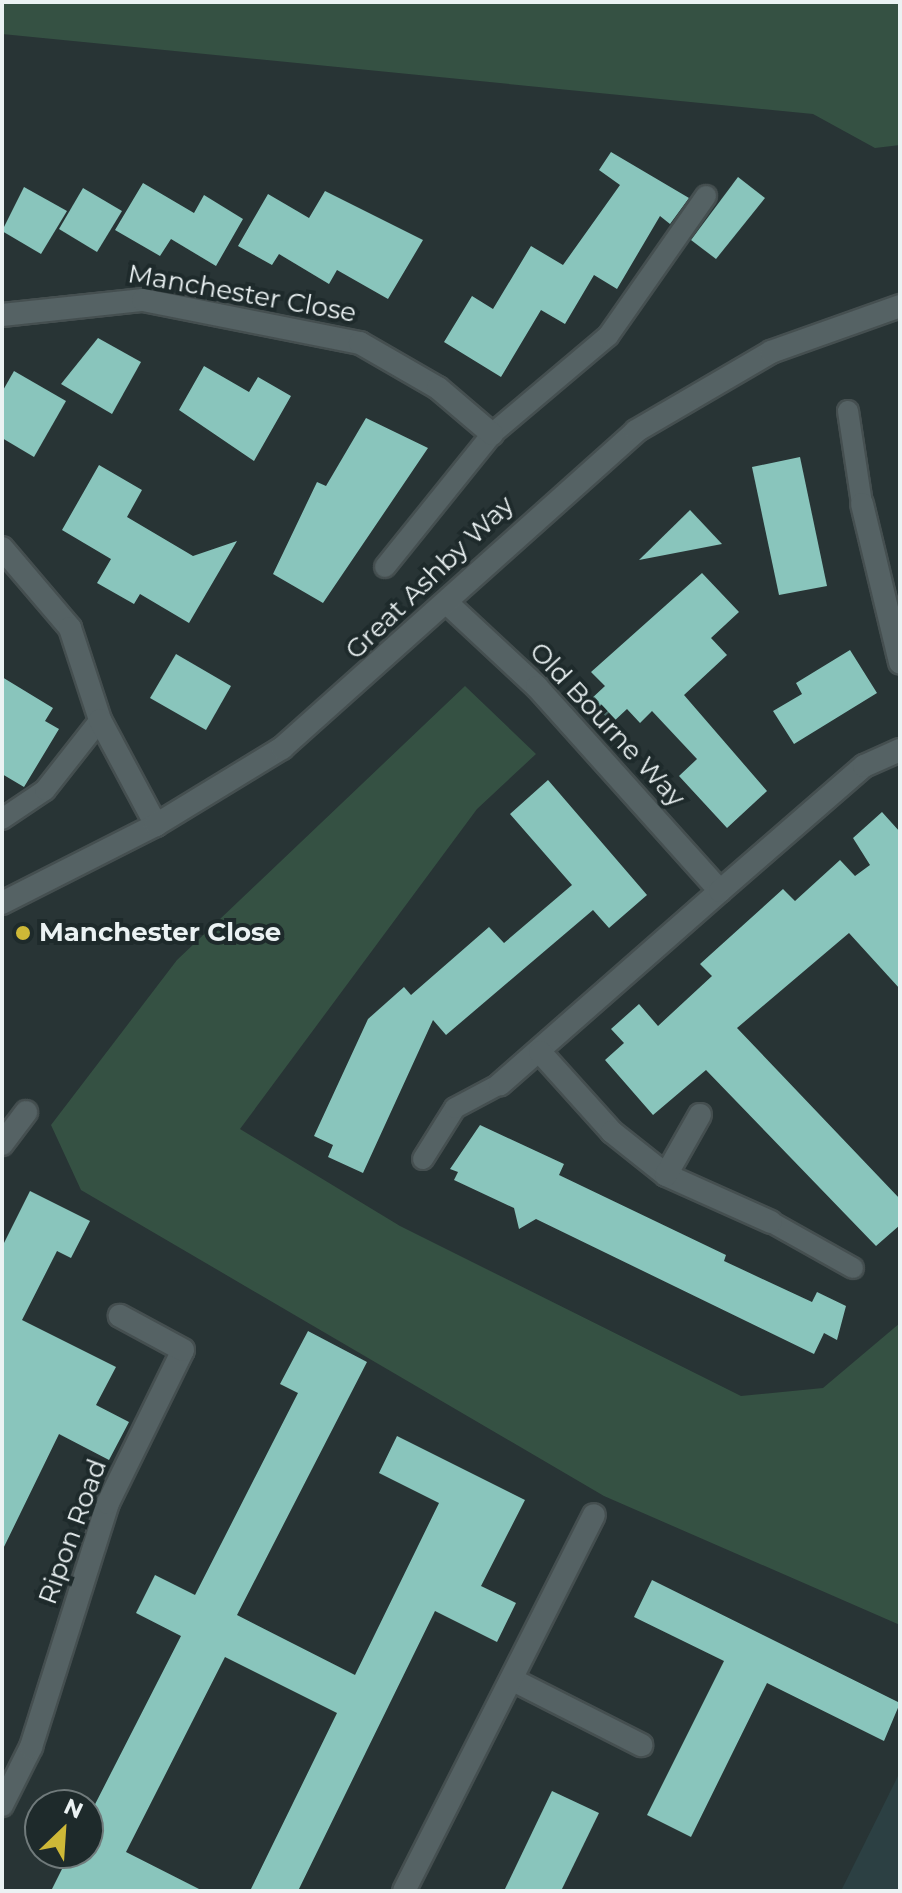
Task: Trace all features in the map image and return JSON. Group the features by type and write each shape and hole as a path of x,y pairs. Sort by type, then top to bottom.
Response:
{"street":[{"name":"Manchester Close","path":"2,315 143,300 360,343 438,388 492,434"},
{"name":"Great Ashby Way","path":"2,903 156,825 282,748 636,431 771,352 900,306"},
{"path":"862,504 900,662"},
{"path":"2,548 70,628 100,720 156,825"},
{"name":"Old Bourne Way","path":"447,603 537,687 720,891"},
{"path":"500,1084 864,766 900,750"},
{"path":"540,1052 612,1132 666,1175 771,1222"},
{"path":"2,1144 26,1112"},
{"path":"666,1175 700,1115"},
{"name":"Ripon Road","path":"2,1805 31,1747 108,1503 183,1350 120,1316"},
{"path":"404,1891 594,1515"},
{"path":"513,1680 641,1745"}],"lane":[{"path":"385,567 492,434 608,336 706,196"},
{"path":"848,411 862,504"},
{"path":"2,819 45,790 100,720"},
{"path":"423,1159 455,1108 500,1084"},
{"path":"771,1222 853,1268"}],"shaded area":[{"path":"900,1772 900,1891 841,1891"}],"green space":[{"path":"2,2 900,2 900,145 875,148 813,114 2,34"},
{"path":"465,686 536,754 477,809 240,1129 400,1226 741,1396 823,1388 900,1323 900,1625 604,1496 81,1190 51,1125 177,960"}],"building":[{"path":"611,152 689,198 670,224 660,216 617,289 594,275 565,324 541,310 501,377 444,342 472,296 493,309 531,246 563,265 620,185 599,170"},
{"path":"738,177 765,198 716,259 691,240"},
{"path":"143,183 194,213 204,195 243,219 216,266 171,239 160,256 115,230"},
{"path":"24,187 67,211 41,254 2,231"},
{"path":"83,188 122,211 97,252 59,229"},
{"path":"325,191 423,240 388,299 337,270 329,284 279,254 272,265 238,246 268,194 309,218"},
{"path":"98,338 141,362 112,414 61,384"},
{"path":"204,366 249,392 258,377 291,396 254,461 179,410"},
{"path":"14,371 66,401 34,457 2,438 2,392"},
{"path":"366,418 428,448 323,603 273,574 317,482 326,486"},
{"path":"800,457 827,586 779,595 752,467"},
{"path":"99,465 142,490 127,517 193,556 237,541 189,623 140,594 134,604 97,583 111,559 62,530"},
{"path":"690,510 722,544 639,560"},
{"path":"702,573 739,612 711,638 727,655 684,695 767,791 727,828 679,776 697,759 652,711 640,723 627,709 612,723 590,700 605,686 591,672"},
{"path":"850,650 877,693 794,744 773,711 802,694 796,683"},
{"path":"176,654 231,686 206,730 150,698"},
{"path":"2,677 53,708 45,721 59,729 24,787 2,774"},
{"path":"548,780 647,895 609,928 593,910 446,1035 433,1020 363,1173 328,1157 333,1145 314,1136 368,1019 404,987 411,995 489,927 504,943 572,885 510,814"},
{"path":"882,812 900,832 900,989 849,933 737,1028 900,1199 900,1225 876,1246 706,1070 653,1115 605,1060 624,1043 611,1029 639,1004 658,1026 712,976 700,964 783,889 795,901 840,860 855,876 870,865 853,838"},
{"path":"480,1125 564,1164 559,1175 726,1255 724,1261 812,1302 817,1292 846,1306 837,1340 824,1333 814,1354 536,1219 519,1229 514,1208 454,1180 458,1172 450,1169"},
{"path":"30,1191 90,1221 71,1258 57,1251 22,1320 116,1367 96,1405 129,1422 109,1460 59,1434 2,1551 2,1247"},
{"path":"308,1331 367,1362 237,1615 355,1675 439,1503 379,1473 397,1436 525,1500 481,1586 516,1603 497,1642 435,1611 298,1891 250,1891 337,1713 225,1657 126,1852 203,1891 51,1891 62,1869 104,1869 103,1789 181,1636 136,1613 155,1575 195,1595 298,1393 280,1384"},
{"path":"652,1580 900,1703 884,1741 767,1683 691,1837 647,1815 724,1661 634,1617"},
{"path":"552,1791 599,1813 561,1891 504,1891"}],"place":[{"name":"Manchester Close","path":"23,933"}]}
